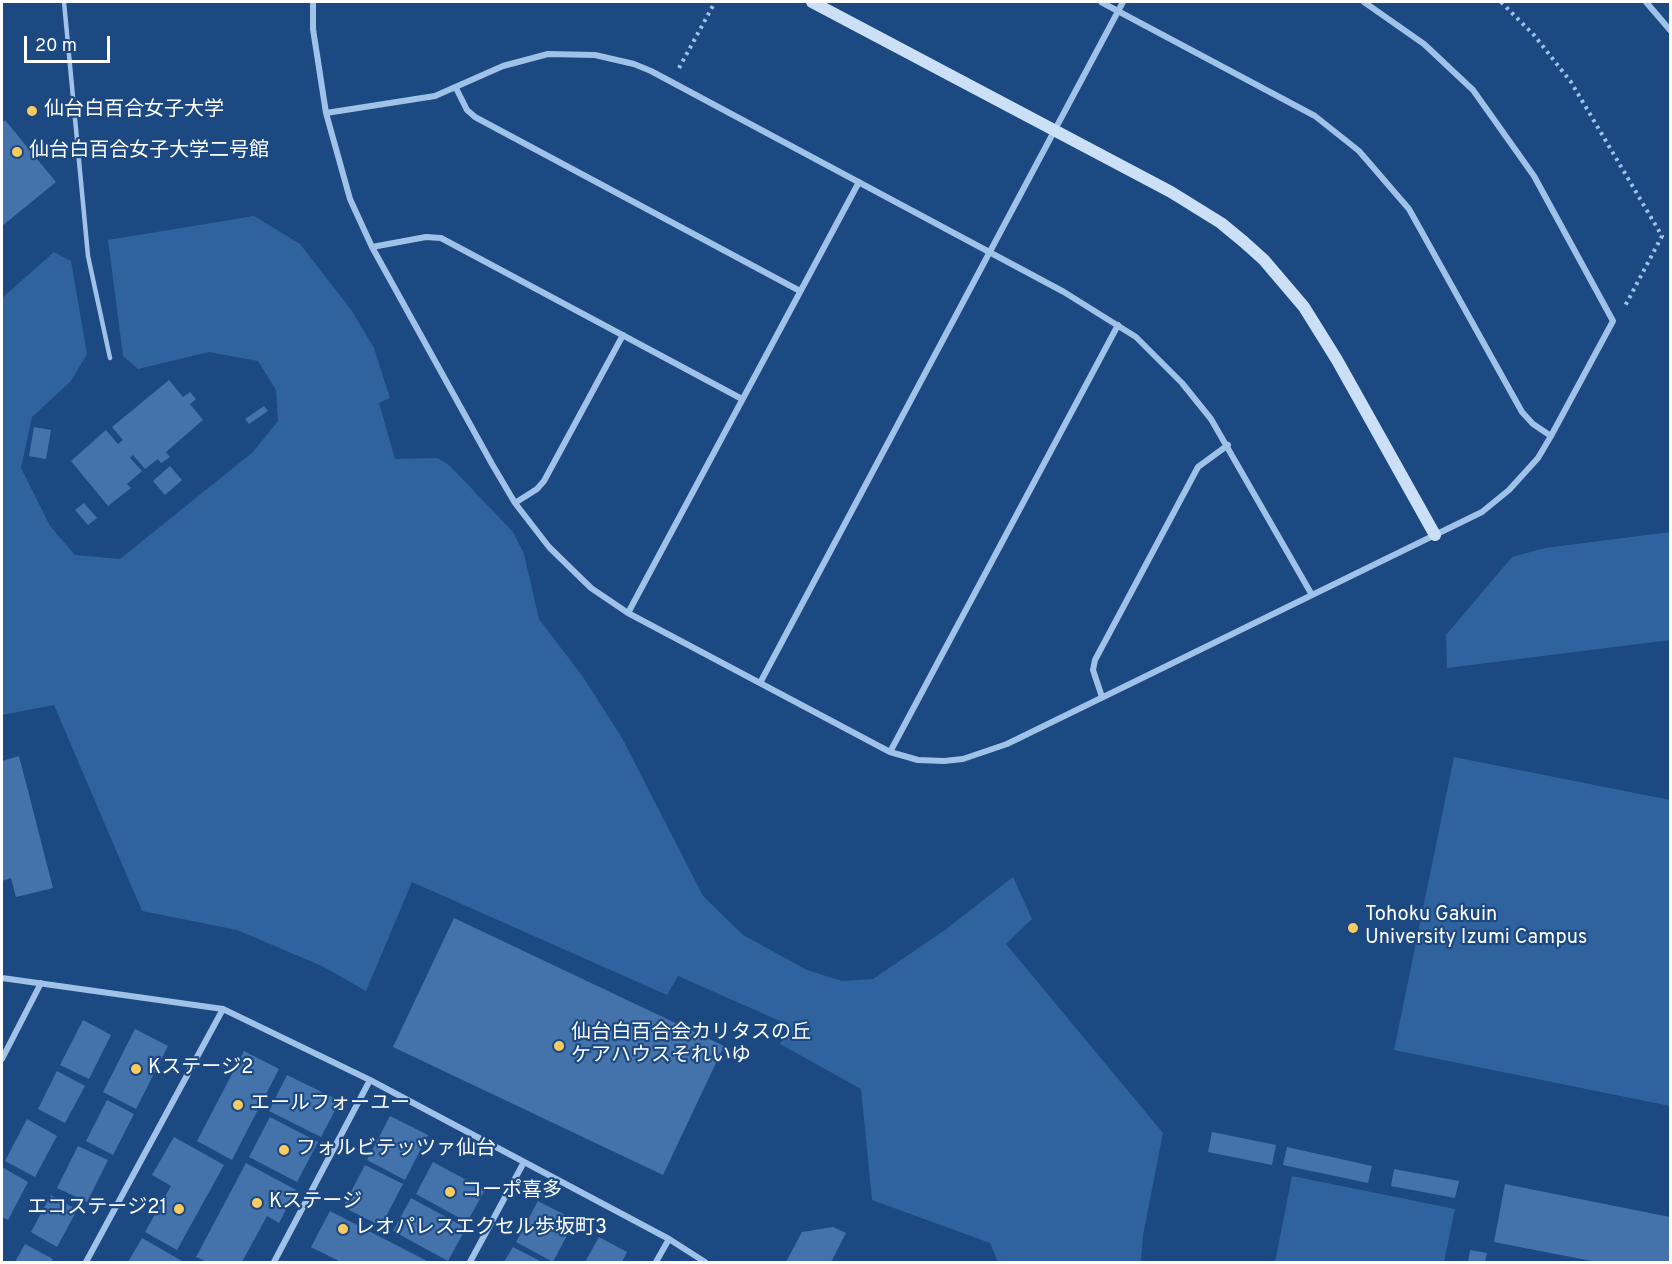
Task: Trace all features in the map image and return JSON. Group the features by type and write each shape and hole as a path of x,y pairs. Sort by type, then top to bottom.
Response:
{"street":[{"path":"313,2 313,29 326,113 351,200 372,247 515,503 569,569 609,602 890,752 918,760 963,759 1007,744 1435,535 1496,503 1538,458 1551,436 1613,321 1534,176 1479,97 1424,44 1364,2"},
{"path":"812,2 1198,208 1221,223 1264,260 1304,307 1435,535"},
{"path":"1101,2 1315,116 1359,151 1408,209 1522,412 1533,424 1551,436"},
{"path":"760,683 1123,2"},
{"path":"1646,2 1671,30"},
{"path":"326,113 435,96 519,61 548,54 572,53 634,64 672,82 1083,302 1145,346 1182,383 1228,445 1312,595"},
{"path":"456,88 467,110 475,117 800,291"},
{"path":"628,613 859,182"},
{"path":"372,247 426,237 441,238 742,399"},
{"path":"890,752 1118,326"},
{"path":"515,503 537,489 544,481 623,335"},
{"path":"1102,698 1093,670 1095,660 1198,467 1228,445"},
{"path":"2,978 223,1010 370,1080 669,1239 705,1263"},
{"path":"2,1059 41,983"},
{"path":"86,1263 223,1010"},
{"path":"274,1263 370,1080"},
{"path":"470,1263 524,1162"},
{"path":"656,1263 669,1239"}],"lane":[{"path":"64,2 88,256 110,358"}],"path":[{"path":"672,82 715,2"},
{"path":"1501,2 1534,36 1571,82 1662,236 1623,310 1613,321"}],"shaded area":[{"path":"254,216 300,244 352,311 374,348 390,398 379,403 395,459 438,458 450,466 513,532 524,554 539,619 583,677 622,738 703,896 743,935 807,970 842,981 873,979 945,930 1013,877 1032,919 1006,944 1163,1133 1143,1235 1141,1262 998,1262 990,1243 872,1200 861,1089 780,1044 789,1025 678,976 667,995 412,882 366,991 322,966 237,930 142,911 54,705 2,715 2,298 54,252 71,261 87,354 71,381 32,417 21,468 50,526 75,555 120,559 253,452 278,421 276,390 258,361 209,352 138,369 123,356 108,240"},
{"path":"1670,532 1670,640 1447,668 1446,635 1512,557 1545,548"},
{"path":"1454,757 1670,800 1670,1106 1394,1050"},
{"path":"1292,1176 1455,1209 1444,1262 1275,1262"}],"building":[{"name":"仙台白百合女子大学二号館","path":"5,120 56,182 2,226 2,123"},
{"path":"169,380 183,397 190,392 196,399 190,404 203,420 166,452 170,457 161,463 158,459 145,469 133,455 130,458 142,471 127,484 131,488 108,506 71,461 106,430 118,444 123,440 112,427"},
{"path":"264,406 268,411 249,424 245,419"},
{"path":"34,427 51,430 46,459 29,456"},
{"path":"170,466 182,480 165,495 153,481"},
{"path":"84,503 97,518 88,525 75,510"},
{"path":"19,756 53,888 16,897 11,878 2,881 2,761"},
{"name":"仙台白百合会カリタスの丘 ケアハウスそれいゆ","path":"454,918 724,1046 663,1175 393,1047"},
{"path":"83,1020 111,1035 89,1079 60,1065"},
{"name":"Kステージ2","path":"135,1029 168,1046 136,1109 103,1092"},
{"name":"エールフォーユー","path":"244,1051 279,1069 232,1160 197,1141"},
{"path":"57,1071 85,1086 65,1123 38,1109"},
{"path":"287,1075 340,1101 321,1137 269,1111"},
{"path":"107,1100 134,1114 113,1155 86,1141"},
{"path":"390,1116 428,1135 405,1180 367,1160"},
{"name":"フォルビテッツァ仙台","path":"270,1117 318,1142 297,1182 249,1157"},
{"path":"27,1119 57,1136 35,1177 5,1161"},
{"path":"1212,1132 1276,1145 1272,1165 1208,1152"},
{"name":"エコステージ21","path":"174,1137 224,1165 177,1250 145,1232 171,1186 152,1175"},
{"path":"78,1146 108,1160 87,1202 57,1188"},
{"path":"1287,1147 1372,1166 1368,1183 1283,1165"},
{"name":"コーポ喜多","path":"433,1162 485,1190 467,1222 416,1194"},
{"name":"Kステージ","path":"246,1163 296,1190 279,1223 267,1216 242,1262 207,1262 196,1257"},
{"path":"365,1165 403,1184 381,1226 343,1207"},
{"path":"2,1167 28,1182 8,1220 2,1217"},
{"path":"1394,1169 1459,1181 1455,1198 1391,1186"},
{"path":"1505,1184 1670,1217 1670,1262 1597,1262 1494,1242"},
{"path":"51,1195 77,1210 57,1247 31,1232"},
{"path":"411,1198 466,1228 448,1261 393,1231"},
{"path":"538,1201 575,1220 553,1262 516,1242"},
{"name":"レオパレスエクセル歩坂町3","path":"330,1211 429,1262 341,1262 311,1247"},
{"path":"833,1227 846,1233 831,1262 786,1262 802,1232"},
{"path":"599,1237 627,1252 622,1262 585,1262"},
{"path":"142,1238 182,1261 128,1262"},
{"path":"25,1244 53,1259 51,1262 15,1262"},
{"path":"513,1247 542,1262 504,1262"},
{"path":"1470,1250 1487,1253 1485,1262 1468,1262"}],"place":[{"name":"仙台白百合女子大学","path":"32,111"},
{"name":"仙台白百合女子大学二号館","path":"17,152"},
{"name":"Tohoku Gakuin University Izumi Campus","path":"1353,928"},
{"name":"仙台白百合会カリタスの丘 ケアハウスそれいゆ","path":"559,1046"},
{"name":"Kステージ2","path":"136,1069"},
{"name":"エールフォーユー","path":"238,1105"},
{"name":"フォルビテッツァ仙台","path":"284,1150"},
{"name":"コーポ喜多","path":"450,1192"},
{"name":"Kステージ","path":"257,1203"},
{"name":"エコステージ21","path":"179,1209"},
{"name":"レオパレスエクセル歩坂町3","path":"343,1229"}]}
